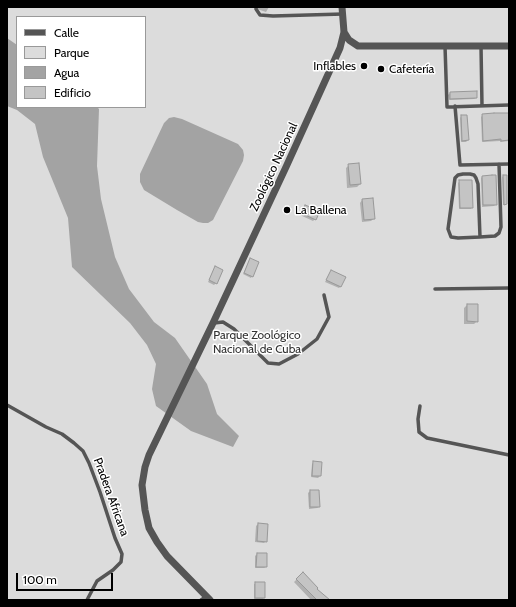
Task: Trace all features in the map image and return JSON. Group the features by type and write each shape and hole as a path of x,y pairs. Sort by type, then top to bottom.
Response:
{"street":[{"name":"Zoológico Nacional","path":"206,599 167,556 157,542 150,528 145,510 142,485 145,467 149,455 209,332 342,44 344,32 342,10"},
{"path":"344,32 350,40 358,46"},
{"path":"336,56 345,48 358,46 509,46"}],"lane":[{"path":"256,7 260,15 273,16 342,10"},
{"path":"445,46 447,107 509,105"},
{"path":"481,46 482,106"},
{"path":"455,106 460,165 509,164"},
{"path":"480,237 478,184 476,178 474,175 470,174 458,175 455,178 448,229 449,233 452,237 458,238 480,237 495,236 499,233 501,227 500,164"},
{"path":"435,288 509,288"},
{"path":"213,323 223,322 234,329 268,362 279,364 298,354 317,339 329,317 324,296"},
{"name":"Pradera Africana","path":"7,405 46,427 62,434 74,442 82,451 89,463 100,492 114,538 122,554 121,562 113,570 97,581 87,600"},
{"path":"420,406 418,419 420,432 427,438 509,455"}],"green space":[{"name":"Parque Zoológico Nacional de Cuba","path":"7,7 509,7 509,600 7,600"}],"water":[{"path":"7,38 16,44 16,108 99,109 97,166 101,199 115,257 129,289 154,322 175,338 207,384 217,414 239,436 233,447 191,431 156,406 152,389 156,364 147,345 130,323 72,267 68,218 43,157 35,124 17,110 7,106"},
{"path":"174,117 182,119 238,144 243,150 243,161 213,220 208,223 198,222 177,210 144,190 140,182 140,174 164,123 169,118"}],"building":[{"path":"477,91 477,98 450,99 450,92"},
{"path":"509,113 509,140 501,141 501,139 483,141 482,114"},
{"path":"461,115 467,115 469,140 462,141"},
{"path":"359,163 361,184 350,185 348,164"},
{"path":"496,175 497,205 483,205 482,176"},
{"path":"503,175 507,175 507,204 504,205"},
{"path":"459,180 472,180 473,208 460,208"},
{"path":"373,198 375,219 364,220 362,199"},
{"path":"305,205 320,211 316,220 301,213"},
{"path":"250,258 259,262 253,277 244,273"},
{"path":"215,266 223,270 217,284 209,280"},
{"path":"331,270 346,277 341,287 326,280"},
{"path":"467,304 478,304 478,322 467,321"},
{"path":"313,461 322,462 321,476 312,476"},
{"path":"310,490 319,490 320,507 310,507"},
{"path":"258,523 268,524 267,542 257,541"},
{"path":"257,553 267,553 267,567 256,567"},
{"path":"303,572 318,588 317,589 330,600 317,600 296,579"},
{"path":"255,582 265,582 265,598 255,598"}],"place":[{"name":"Inflables","path":"364,66"},
{"name":"Cafetería","path":"381,69"},
{"name":"La Ballena","path":"287,210"}]}
